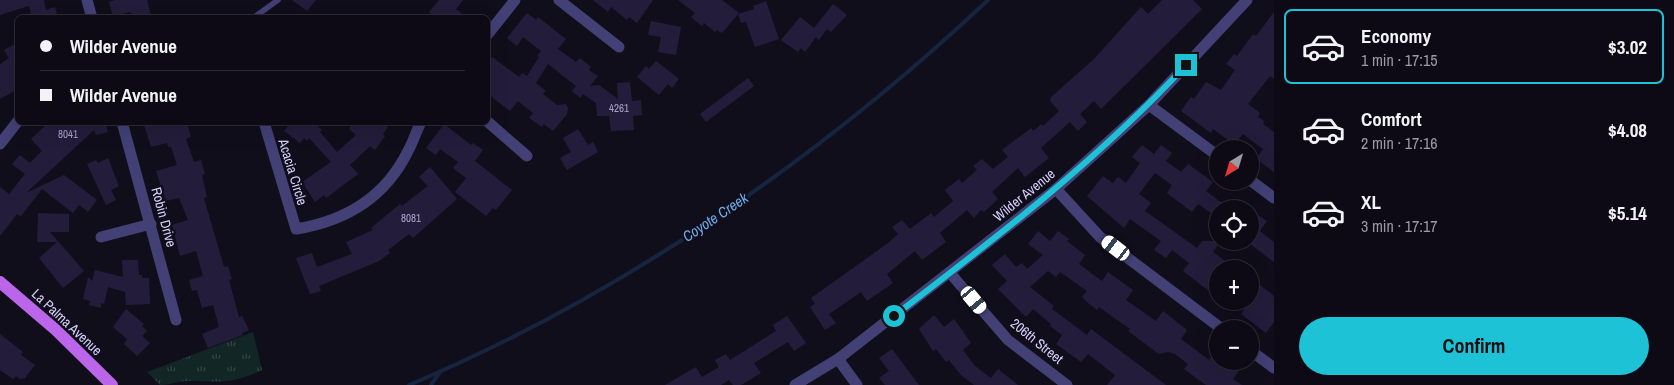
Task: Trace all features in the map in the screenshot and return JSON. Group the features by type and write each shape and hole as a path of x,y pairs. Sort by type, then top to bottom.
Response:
{"main road":[{"name":"La Palma Avenue","path":"0,282 46,320 112,385"}],"street":[{"path":"87,0 91,15"},
{"path":"490,31 515,0"},
{"path":"559,0 619,47"},
{"name":"Wilder Avenue","path":"795,385 838,359 1056,189 1149,105 1246,0"},
{"path":"1149,105 1209,149"},
{"path":"490,124 527,156"},
{"path":"0,144 15,125"},
{"name":"Robin Drive","path":"123,125 176,320"},
{"name":"Acacia Circle","path":"265,125 296,229 336,220 362,205 395,174 408,152 420,125"},
{"path":"1259,187 1274,198"},
{"path":"1056,189 1100,237 1210,320"},
{"path":"101,237 151,224"},
{"name":"206th Street","path":"950,273 1008,340 1068,385"},
{"path":"1259,357 1274,368"},
{"path":"838,359 857,385"}],"lane":[{"path":"257,15 278,0"}],"green space":[{"path":"253,332 262,370 251,375 225,381 184,381 160,385 147,372"}],"building":[{"path":"0,0 44,0 46,10 55,7 57,15 28,15 31,13 29,6 0,15"},
{"path":"115,0 147,0 151,15 132,15 130,12 112,15 109,2"},
{"path":"292,0 316,0 307,11"},
{"path":"439,0 463,0 456,9 463,15 432,15 429,12"},
{"path":"593,0 653,0 637,23 629,17 627,20 611,7 608,12"},
{"path":"678,0 722,0 739,13 722,33 717,30 715,32 704,23 702,26 691,17 695,13"},
{"path":"1162,0 1193,0 1202,9 1101,109 1094,101 1080,114 1087,122 1078,131 1070,122 1041,148 1049,158 1025,177 1018,168 992,192 998,199 984,212 981,210 974,218 967,210 940,233 946,242 922,260 915,251 887,274 893,283 867,301 861,292 829,314 836,323 825,330 810,307 815,304 811,298 888,243 898,234 892,227 902,220 910,229 931,213 934,217 953,201 945,190 959,179 962,183 977,170 973,166 982,159 993,169 1008,157 1002,150 1031,128 1033,131 1042,124 1043,126 1059,111 1050,101 1051,97 1094,59 1141,7 1148,14"},
{"path":"766,1 779,39 755,47 746,22 741,23 738,14 754,9 753,6"},
{"path":"833,4 847,15 831,32 827,29 819,40 816,37 805,52 801,48 798,52 781,40 800,17 814,28"},
{"path":"1274,12 1274,79 1270,76 1248,104 1260,113 1258,117 1264,121 1263,124 1274,132 1274,172 1259,161 1259,155 1263,149 1259,146 1259,140 1251,140 1243,134 1238,140 1228,140 1213,129 1211,133 1181,111 1191,97 1194,99 1206,82 1221,90 1235,70 1226,64 1234,54 1237,56 1253,34 1256,36"},
{"path":"527,13 536,20 538,17 566,39 558,49 576,62 580,58 591,67 589,70 598,76 590,86 599,85 618,99 617,83 630,82 632,101 641,100 642,115 633,116 634,130 611,131 609,116 597,116 596,103 583,94 580,98 572,91 576,86 548,64 536,83 546,91 543,94 557,105 566,104 568,108 567,114 553,131 544,124 542,127 529,118 533,113 518,101 510,111 490,96 490,60 492,57 519,77 522,73 527,76 541,51 523,37 517,46 507,38"},
{"path":"651,21 681,27 676,55 658,52 661,37 648,35"},
{"path":"15,44 15,91 0,99 0,64 9,58 4,50"},
{"path":"656,61 679,79 672,88 668,84 659,95 637,77 646,66 649,69"},
{"path":"748,78 754,86 706,122 700,114"},
{"path":"46,125 106,125 108,132 96,135 94,130 26,193 64,175 97,200 88,212 79,205 73,213 42,189 21,216 17,214 0,236 0,187 9,194 25,174 12,164 20,155 30,163 42,151 31,139"},
{"path":"144,125 188,125 191,137 186,139 194,162 201,160 205,174 202,175 207,197 204,198 224,267 228,266 232,279 229,280 239,317 242,316 249,330 242,333 243,335 208,348 202,334 219,327 213,305 202,308 197,290 192,291 189,280 203,276 196,251 180,256 172,225 188,220 179,198 166,201 156,171 177,165 171,147 168,147 167,143 151,147"},
{"path":"289,125 316,125 337,152 356,135 349,129 351,125 386,125 388,127 383,134 385,136 375,150 370,146 350,165 358,174 326,198 324,195 315,202 302,182 331,162 309,138 307,141 304,138 300,143 284,131"},
{"path":"443,125 445,125 471,145 473,143 483,150 475,161 512,190 496,210 493,208 486,216 455,192 466,178 453,168 458,162 440,149 436,155 426,148"},
{"path":"578,129 588,145 593,142 598,152 567,170 560,158 571,152 563,138"},
{"path":"1142,145 1154,154 1161,145 1172,153 1166,161 1181,172 1188,164 1209,179 1209,187 1206,191 1218,200 1209,200 1209,212 1198,204 1192,212 1167,193 1172,185 1155,173 1139,194 1151,203 1145,211 1197,248 1202,241 1209,241 1209,250 1214,250 1213,252 1224,260 1209,260 1209,291 1183,271 1189,263 1172,250 1166,258 1154,250 1161,241 1130,219 1124,228 1087,196 1103,176 1113,183 1118,177 1126,183 1140,163 1132,157"},
{"path":"108,158 119,186 111,190 116,200 106,205 87,164 96,160 98,163"},
{"path":"430,167 457,199 413,238 409,234 388,250 390,253 379,261 319,286 321,291 310,294 296,258 312,253 317,267 352,254 346,242 373,230 371,228 400,204 402,206 428,186 419,177"},
{"path":"38,213 69,214 69,232 50,232 84,271 63,288 39,258 57,242 37,242"},
{"path":"1259,216 1267,221 1260,231 1274,242 1274,262 1258,250"},
{"path":"1038,231 1050,241 1058,231 1085,255 1079,264 1102,281 1108,272 1133,290 1126,300 1156,321 1163,311 1187,330 1181,339 1209,360 1209,370 1239,370 1233,379 1242,385 1206,385 1184,369 1188,364 1175,354 1168,352 1159,354 1128,331 1130,329 1099,307 1097,310 1088,303 1082,297 1087,291 1060,272 1056,277 1048,271 1030,287 1054,306 1052,309 1087,335 1091,329 1166,385 1107,385 1115,375 1088,354 1081,362 1056,344 1062,335 1050,326 1051,324 1033,309 1026,317 998,289 1007,281 992,265 1005,254 1016,267 1022,263 1027,269 1043,255 1028,244"},
{"path":"122,260 138,260 139,275 142,275 142,278 149,278 150,304 126,305 125,292 108,287 104,304 101,303 101,308 89,305 90,301 83,299 88,277 92,281 95,270 123,277"},
{"path":"1259,284 1274,296 1274,322 1266,333 1259,328 1259,320 1249,320 1241,314 1244,310 1259,310"},
{"path":"126,309 144,324 142,326 147,331 142,336 150,343 137,356 124,344 127,339 113,327"},
{"path":"934,315 944,327 954,319 971,343 963,350 975,366 991,378 998,369 1018,385 974,385 961,375 949,360 946,362 936,349 933,351 919,329"},
{"path":"787,316 806,343 794,351 788,342 754,363 761,373 741,385 733,385 729,380 721,385 665,385 696,367 702,377 719,367 715,360 726,354 730,360 776,331 773,325"},
{"path":"0,334 23,352 21,355 35,365 25,378 20,379 16,376 13,379 0,370"},
{"path":"892,349 919,385 885,385 879,378 889,371 879,358"}],"waterway":[{"name":"Coyote Creek","path":"409,385 488,349 565,309 641,265 715,218 857,114 924,58 988,0"},
{"path":"431,385 440,372"}],"route":[{"path":"894,316 1056,189 1149,105 1186,65"}]}
